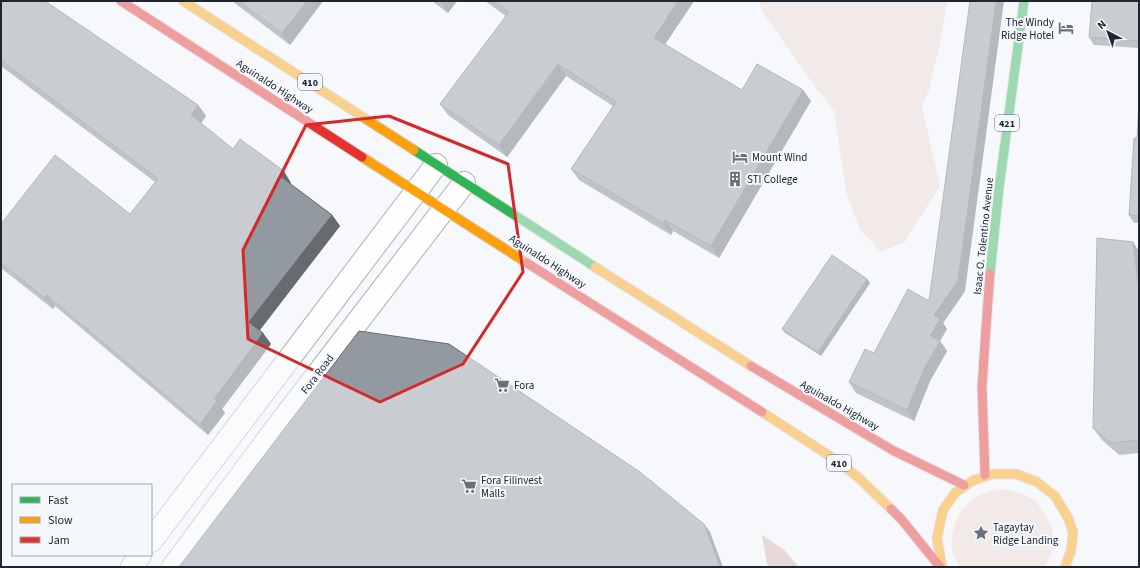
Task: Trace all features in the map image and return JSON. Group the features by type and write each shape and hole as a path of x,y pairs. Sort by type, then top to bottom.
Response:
{"main road":[{"name":"Aguinaldo Highway","path":"121,1 416,192 836,460 860,479 902,520 941,567"},
{"name":"Aguinaldo Highway","path":"183,1 464,183 800,396 894,451 964,485"},
{"name":"Isaac O. Tolentino Avenue","path":"985,475 983,377 985,329 1006,135 1024,1"},
{"name":"410","path":"941,567 937,548 937,534 940,520 946,506 964,485 985,475 1006,472 1027,476 1043,484 1056,496 1065,512 1073,532 1070,556 1065,567"}],"street":[{"path":"152,540 436,165"},
{"name":"Fora Road","path":"173,567 277,427 464,183"},
{"path":"132,567 139,556"}],"highlighted area":[{"path":"389,116 508,164 523,272 463,364 380,402 248,339 243,250 306,125"}],"shaded area":[{"path":"759,1 947,1 941,39 929,90 922,106 940,186 904,243 880,251 859,228 846,191 834,111 815,87 762,11"},
{"path":"1004,489 1020,493 1035,500 1049,521 1052,528 1053,544 1052,552 1045,567 960,567 954,556 952,547 952,535 957,519 967,504 981,494 989,491"},
{"path":"762,535 784,550 799,567 769,567 767,564"}],"building":[{"path":"1,1 45,1 198,105 191,115 233,149 240,139 284,171 280,176 332,215 249,322 263,333 214,399 217,401 200,424 47,295 45,298 1,263 1,224 55,155 130,214 158,179 1,60"},
{"path":"239,1 307,1 282,33"},
{"path":"493,1 678,1 654,38 742,90 757,64 803,90 711,246 665,220 663,223 571,169 616,102 558,64 499,145 440,104 509,12"},
{"path":"970,1 996,1 958,281 934,315 940,319 930,336 940,341 923,371 907,410 849,382 865,349 874,353 908,289 929,301"},
{"path":"1092,1 1139,1 1139,41 1089,37"},
{"path":"1139,102 1139,216 1129,215 1134,138 1137,138"},
{"path":"1097,238 1133,242 1139,292 1139,440 1111,443 1093,428"},
{"path":"832,255 867,279 818,352 782,329"},
{"path":"359,331 449,344 640,472 704,524 720,567 179,567"}],"traffic: fast":[{"path":"990,274 999,188 1024,1"},
{"path":"414,150 595,267"}],"traffic: slow":[{"path":"183,1 414,150"},
{"path":"362,157 527,263"},
{"path":"595,267 751,366"},
{"path":"762,412 836,460 860,479 891,509"},
{"path":"942,567 937,538 943,510 956,492 974,480 994,474 1016,474 1037,482 1055,496 1068,518 1073,532 1071,551 1065,567"}],"traffic: jam":[{"path":"121,1 362,157"},
{"path":"527,263 762,412"},
{"path":"985,475 982,387 990,274"},
{"path":"751,366 894,451 964,485"},
{"path":"891,509 902,520 940,567"}],"place":[{"name":"The Windy Ridge Hotel","path":"1066,28"},
{"name":"Mount Wind","path":"740,157"},
{"name":"STI College","path":"735,179"},
{"name":"Fora","path":"502,385"},
{"name":"Fora Filinvest Malls","path":"469,486"},
{"name":"Tagaytay Ridge Landing","path":"981,533"}]}
